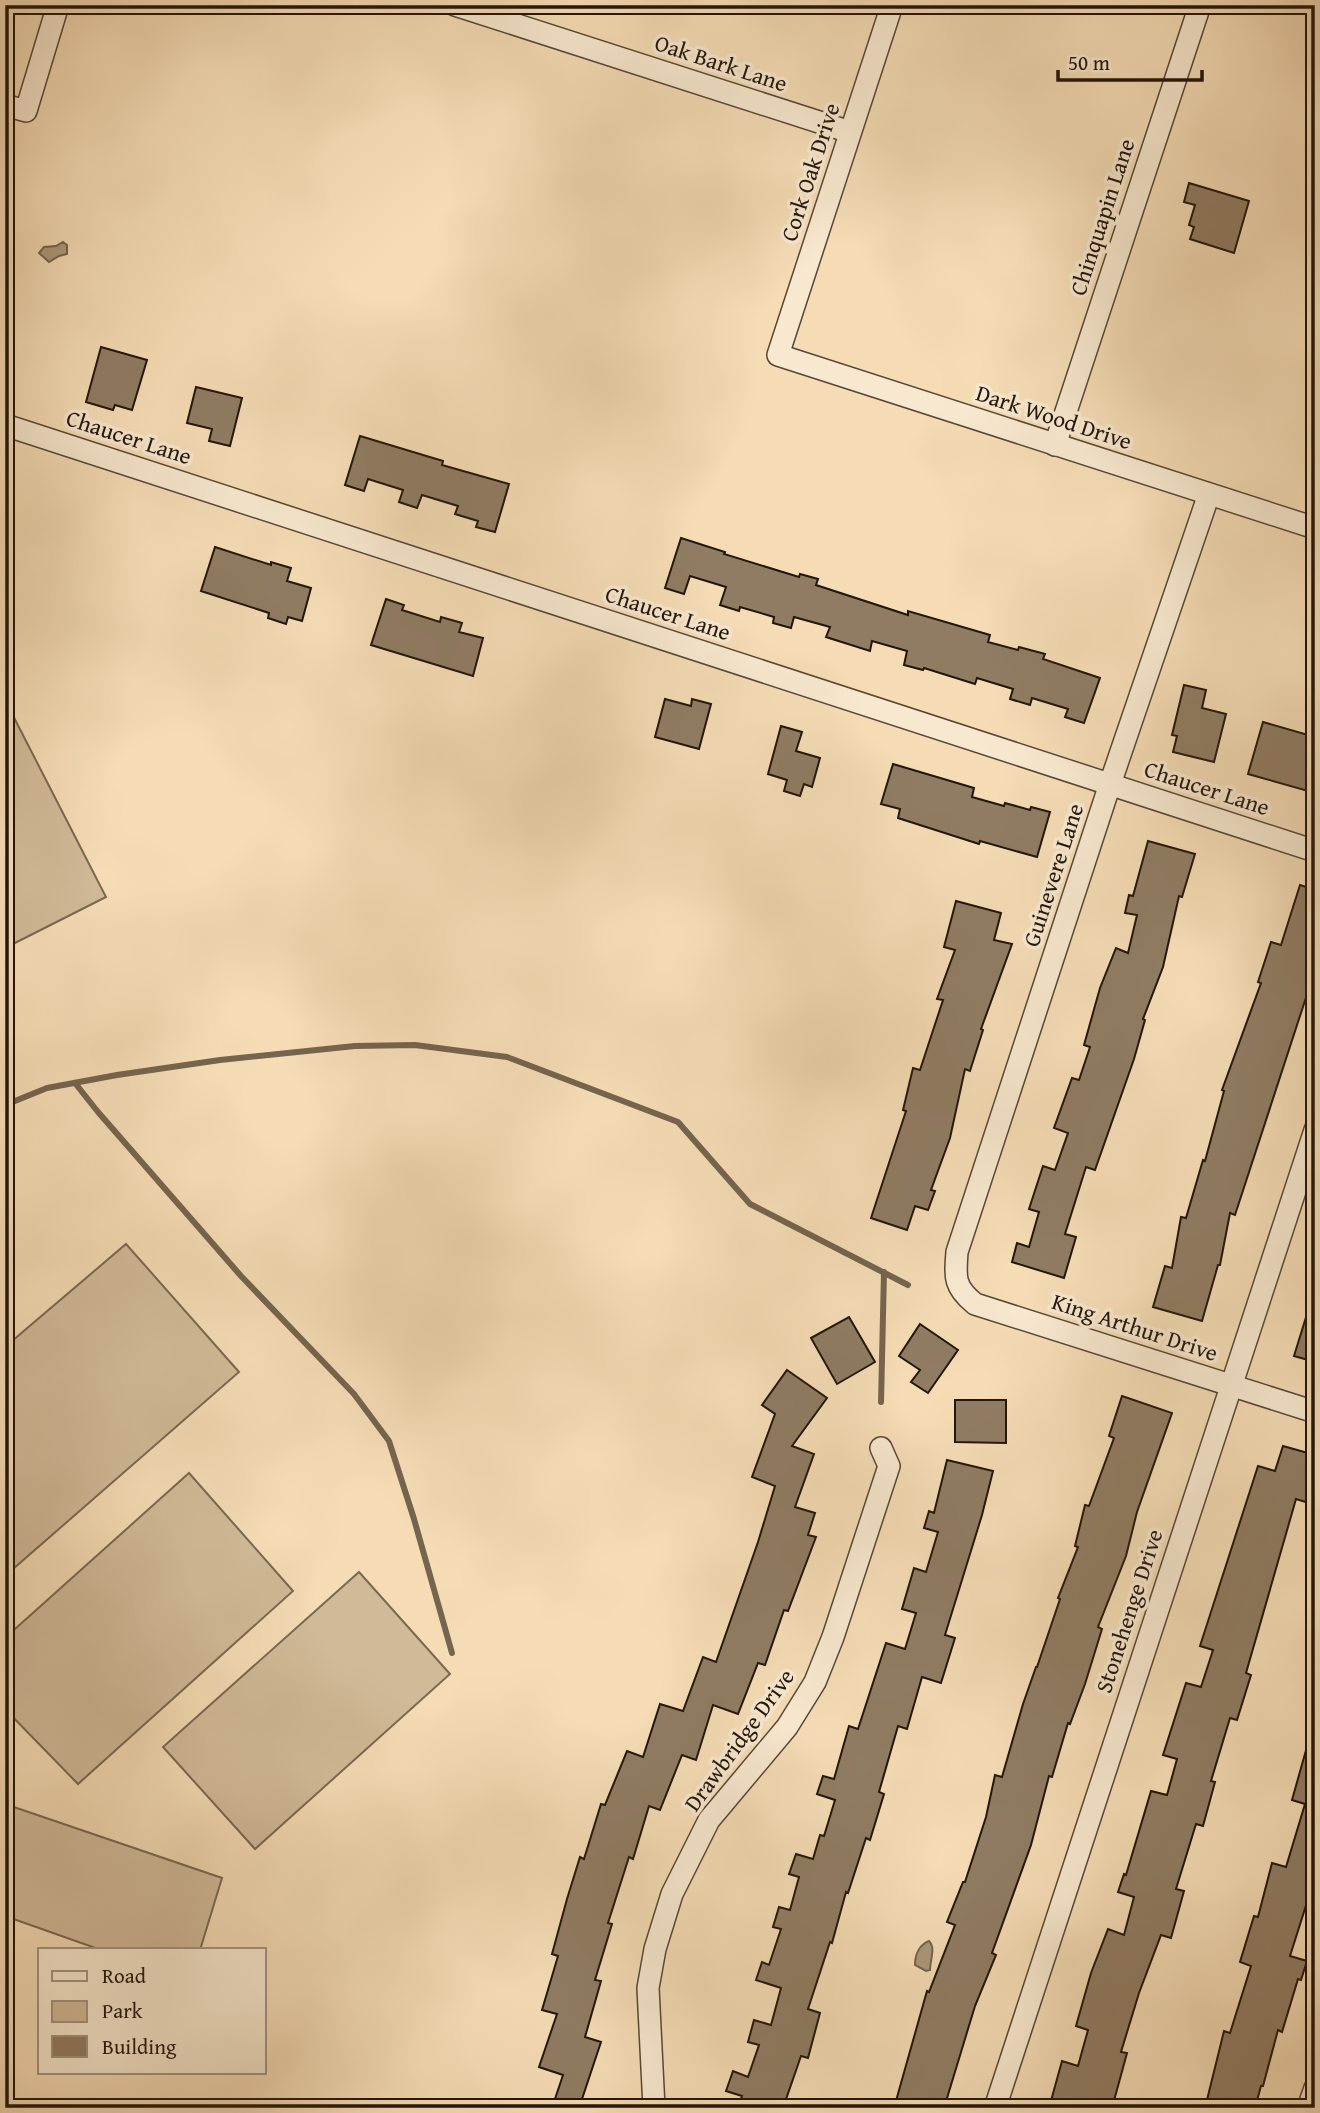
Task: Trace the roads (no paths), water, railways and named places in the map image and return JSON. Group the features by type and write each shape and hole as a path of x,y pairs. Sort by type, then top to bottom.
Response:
{"street":[{"path":"5,105 26,111 58,5"},
{"name":"Oak Bark Lane","path":"455,5 850,132"},
{"name":"Cork Oak Drive","path":"778,355 892,5"},
{"name":"Chinquapin Lane","path":"1055,444 1200,5"},
{"name":"Dark Wood Drive","path":"778,355 1315,528"},
{"name":"Chaucer Lane","path":"5,425 1315,851"},
{"name":"Guinevere Lane","path":"955,1274 957,1252 1110,784 1209,494"},
{"name":"Stonehenge Drive","path":"995,2108 1315,1130"},
{"name":"King Arthur Drive","path":"955,1274 961,1293 975,1304 1315,1412"},
{"name":"Drawbridge Drive","path":"654,2108 648,1988 655,1948 672,1894 709,1821 787,1727 815,1682 889,1466 880,1448"},
{"path":"1308,2108 1315,2088"}],"waterway":[{"path":"5,1105 47,1088 117,1075 220,1060 355,1046 415,1045 507,1057 678,1122 750,1204 908,1285"},
{"path":"75,1083 241,1276 354,1394 389,1441 452,1653"},
{"path":"881,1402 884,1272"}]}
